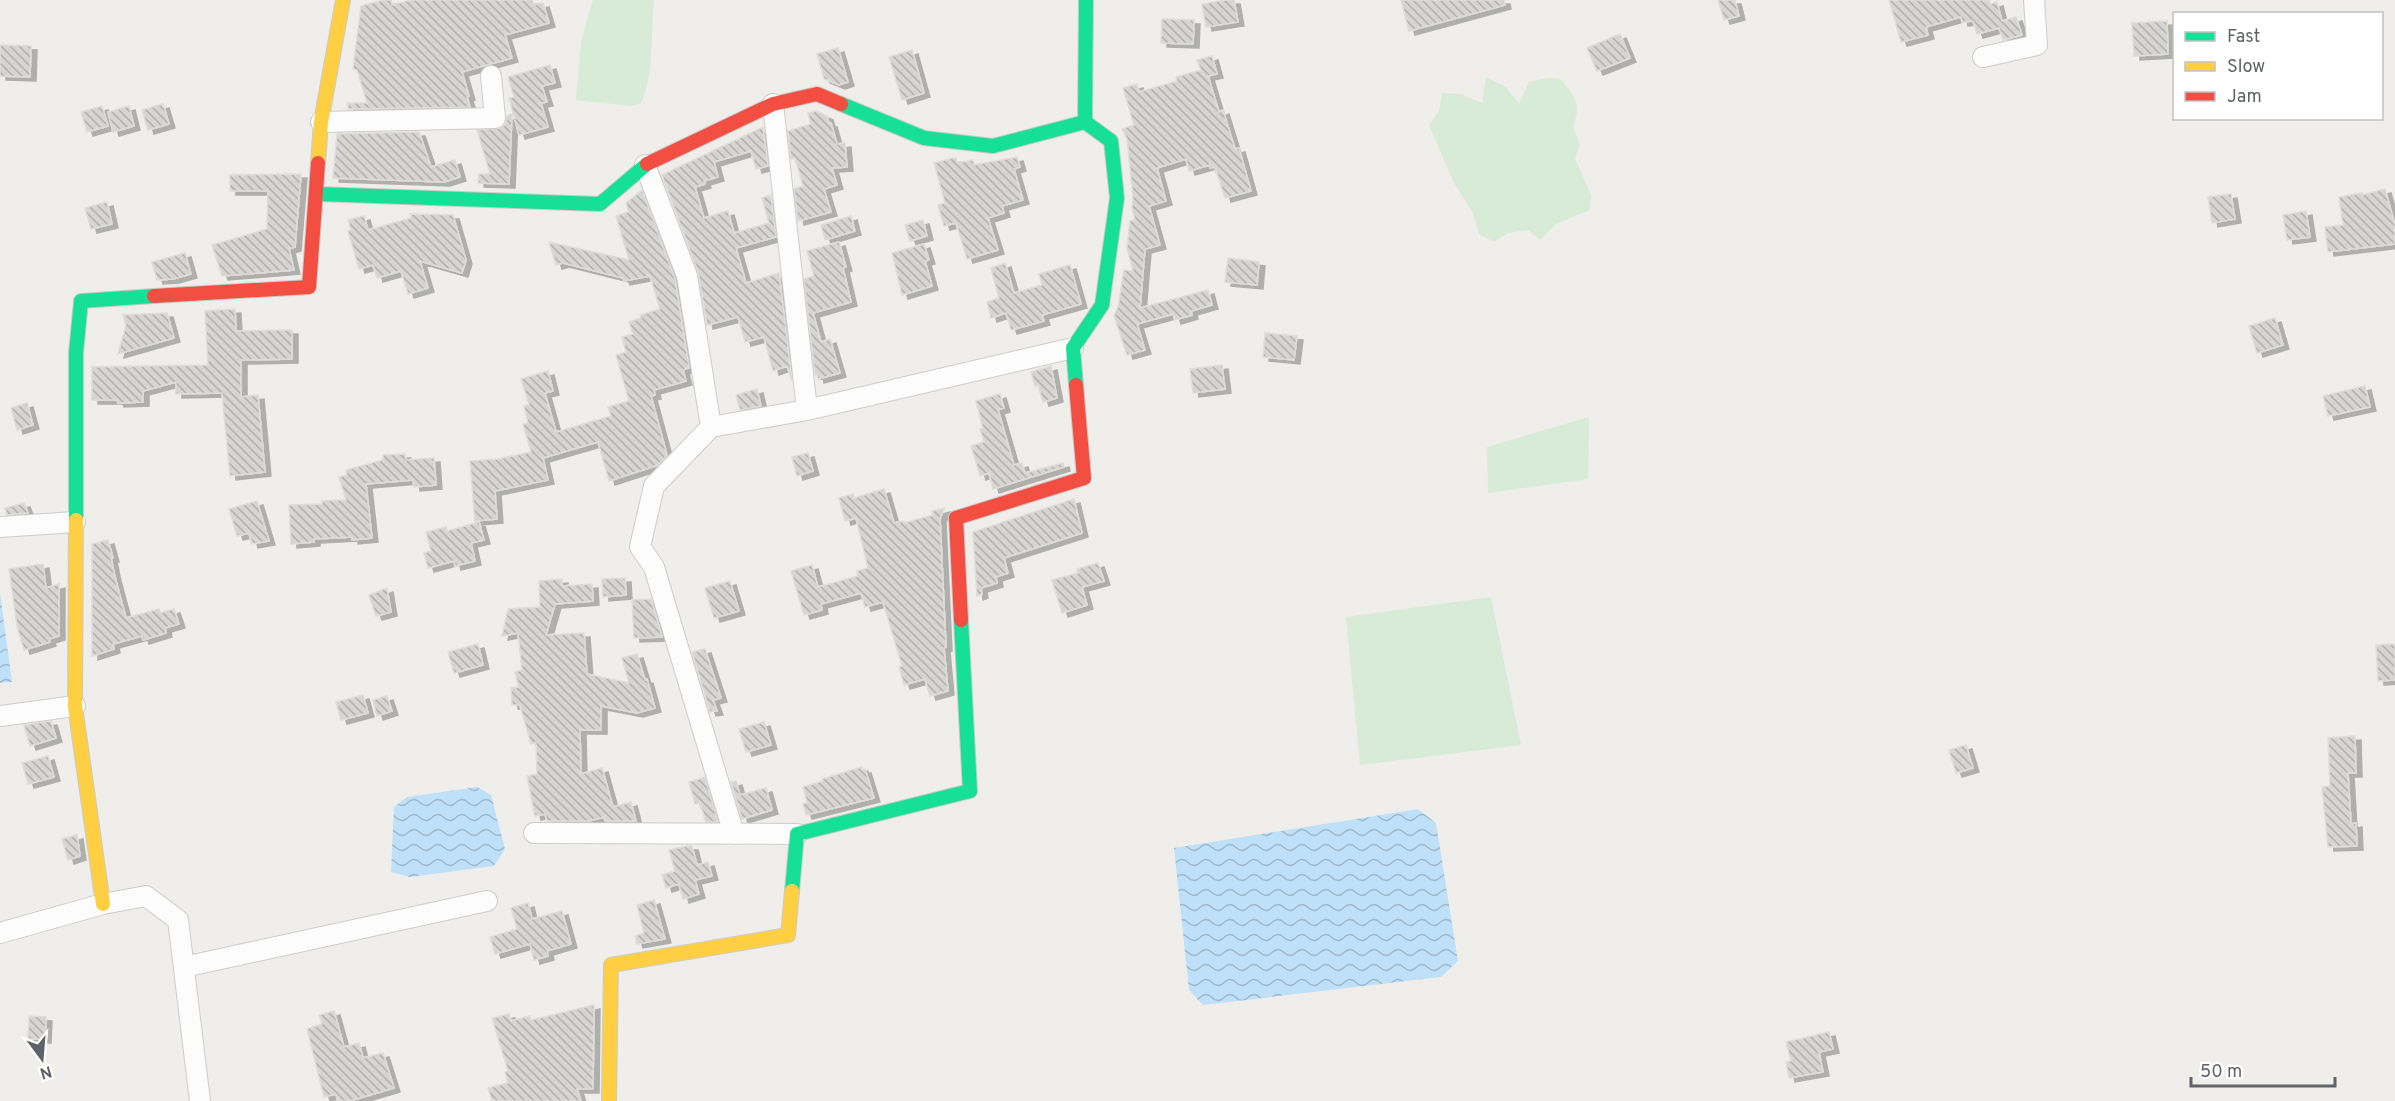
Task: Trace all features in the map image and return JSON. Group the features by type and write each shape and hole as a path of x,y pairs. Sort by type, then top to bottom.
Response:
{"street":[{"path":"103,904 75,706 76,353 81,301 309,287 321,122 343,0"},
{"path":"1085,122 1086,0"},
{"path":"1983,57 2037,45 2034,0"},
{"path":"321,122 495,118 490,75"},
{"path":"317,194 600,204 645,165 773,104 817,94 924,138 993,146 1085,122"},
{"path":"773,104 807,410"},
{"path":"534,833 797,834 970,790 956,518 1084,478 1072,348 1102,305 1117,198 1111,141 1085,122"},
{"path":"645,165 687,276 711,427"},
{"path":"734,834 654,567 640,548 654,486 711,427 807,410 1072,348"},
{"path":"0,527 75,522"},
{"path":"0,716 75,706"},
{"path":"609,1101 611,965 788,935 797,834"},
{"path":"0,933 103,904 146,896 178,920 200,1101"},
{"path":"184,967 487,901"}],"green space":[{"path":"593,0 654,0 650,65 641,103 632,106 576,100 581,41"},
{"path":"1486,77 1506,87 1519,104 1529,82 1549,78 1560,79 1571,92 1576,103 1577,113 1574,127 1580,144 1575,158 1591,195 1590,210 1556,224 1540,240 1528,230 1508,233 1494,242 1479,234 1473,213 1454,183 1429,125 1439,111 1442,93 1461,94 1482,103"},
{"path":"1589,417 1588,479 1488,493 1487,447"},
{"path":"1491,597 1521,745 1360,765 1346,617"}],"water":[{"path":"0,593 12,682 0,683"},
{"path":"477,787 491,795 505,849 494,866 410,877 391,872 394,807 407,797"},
{"path":"1418,809 1436,823 1458,961 1441,977 1203,1005 1189,990 1174,848"}],"building":[{"path":"391,0 392,5 411,0 532,0 534,5 543,3 549,23 505,35 512,58 462,72 470,107 348,109 348,103 367,103 357,70 353,69 361,6"},
{"path":"1234,0 1238,22 1206,27 1202,4"},
{"path":"1401,0 1504,0 1505,5 1409,31"},
{"path":"1718,0 1735,0 1739,16 1724,20"},
{"path":"1889,0 1989,0 1990,4 1997,2 2002,21 2016,17 2022,35 2003,40 1999,28 1977,34 1973,21 1962,22 1961,17 1926,27 1928,35 1901,42"},
{"path":"1162,19 1194,20 1193,44 1161,43"},
{"path":"2167,21 2168,54 2134,56 2132,23"},
{"path":"1620,34 1630,58 1597,71 1587,48"},
{"path":"0,45 31,46 30,77 0,76"},
{"path":"838,48 848,82 839,85 824,79 817,54"},
{"path":"912,50 924,93 902,100 889,57"},
{"path":"1212,56 1217,74 1208,76 1219,112 1223,110 1235,149 1239,148 1251,191 1225,198 1215,167 1210,168 1210,165 1189,171 1186,159 1157,168 1166,201 1149,206 1160,245 1145,249 1140,308 1208,290 1212,305 1191,311 1192,315 1175,320 1173,314 1137,324 1145,350 1127,355 1114,316 1118,307 1124,270 1133,271 1127,248 1130,221 1135,220 1132,208 1133,196 1127,139 1122,129 1134,125 1123,88 1137,84 1139,92 1177,81 1176,77 1201,70 1197,60"},
{"path":"550,65 555,83 542,86 547,102 541,103 548,127 519,135 509,98 514,97 508,77"},
{"path":"163,104 169,124 148,130 142,110"},
{"path":"102,106 108,126 87,132 81,112"},
{"path":"129,106 134,126 113,132 108,112"},
{"path":"816,111 827,116 837,144 845,143 847,167 832,168 837,185 824,189 831,212 798,221 794,189 803,186 795,158 791,159 788,131 811,124 808,113"},
{"path":"512,114 509,184 478,183 479,174 490,174 477,130 501,128 506,123 507,116"},
{"path":"763,127 768,166 756,169 751,151 714,162 718,177 704,181 705,184 695,187 704,218 728,211 734,233 769,223 762,198 771,195 776,237 736,248 746,283 779,273 792,381 787,366 773,371 764,337 745,342 738,317 707,325 698,272 662,175"},
{"path":"419,132 431,167 455,160 460,177 444,182 333,178 337,134"},
{"path":"1017,157 1020,167 1014,169 1023,200 1002,206 1004,213 988,218 998,250 967,259 956,223 944,226 938,205 945,203 934,163 956,158 957,163 973,160 974,165"},
{"path":"301,174 295,247 289,249 294,270 222,276 212,245 267,229 268,191 230,191 230,175"},
{"path":"2385,189 2395,225 2395,244 2328,252 2325,227 2343,225 2339,197 2362,193 2362,195"},
{"path":"642,190 675,279 689,368 683,370 686,381 654,390 655,395 651,396 667,455 658,465 609,481 598,442 543,458 548,480 495,491 497,519 475,521 470,461 498,459 531,452 523,424 528,423 524,406 529,404 521,379 548,371 553,391 545,393 556,432 611,416 608,407 629,401 616,355 626,352 622,337 633,334 629,322 641,318 640,315 660,309 650,276 624,281 623,278 563,263 556,265 549,242 629,260 616,216 629,212 626,203"},
{"path":"2231,194 2235,219 2212,223 2208,197"},
{"path":"107,202 112,224 91,229 85,208"},
{"path":"2306,211 2310,237 2287,240 2283,215"},
{"path":"410,214 453,215 466,260 462,273 420,261 428,288 408,294 401,271 377,278 373,265 359,269 348,231 351,230 348,220 364,216 368,230 411,218"},
{"path":"851,216 855,231 825,240 821,225"},
{"path":"923,220 927,236 910,241 905,225"},
{"path":"839,242 846,267 843,268 851,302 813,313 821,342 830,339 840,373 818,379 817,374 815,375 804,279 814,276 807,251"},
{"path":"924,244 929,260 925,261 932,286 902,295 892,253"},
{"path":"185,253 191,274 157,280 152,262"},
{"path":"1228,258 1259,262 1257,285 1225,282"},
{"path":"1005,263 1014,293 1042,285 1039,274 1070,265 1081,304 1042,315 1044,321 1011,330 1006,313 991,318 987,302 999,298 991,268"},
{"path":"235,309 236,331 292,330 292,359 241,360 241,397 258,395 265,472 230,476 222,393 176,394 176,382 143,391 143,402 118,403 117,400 92,400 92,367 208,365 205,311"},
{"path":"167,313 174,338 118,354 126,325 123,315"},
{"path":"2275,318 2283,345 2257,353 2249,326"},
{"path":"1265,333 1297,336 1294,360 1263,357"},
{"path":"1222,365 1225,389 1193,393 1190,369"},
{"path":"1051,366 1057,398 1043,402 1031,372"},
{"path":"2365,386 2370,407 2328,416 2323,396"},
{"path":"757,389 761,406 740,410 736,395"},
{"path":"1000,394 1004,408 998,410 1014,465 1022,463 1025,473 1063,463 1064,467 993,489 989,473 980,476 971,446 984,442 976,401"},
{"path":"27,403 33,425 17,430 11,408"},
{"path":"808,453 813,471 797,476 792,457"},
{"path":"405,454 406,460 434,458 436,485 414,487 413,480 366,484 372,538 314,539 314,542 291,544 289,505 322,504 322,501 346,500 339,477 347,475 346,470 383,460 383,455"},
{"path":"884,489 894,523 904,521 904,523 933,515 932,511 944,508 940,519 946,647 944,648 948,691 930,696 925,679 904,685 899,667 902,666 883,602 865,607 861,593 821,604 822,610 804,615 791,571 812,565 818,587 858,576 857,571 868,568 856,518 845,521 839,498 853,494 854,498"},
{"path":"1074,499 1082,533 1004,558 1008,573 996,577 997,583 981,588 982,594 977,596 973,532"},
{"path":"257,501 269,541 252,544 249,533 237,536 229,509"},
{"path":"24,503 28,513 7,515 5,508"},
{"path":"479,522 484,540 471,543 475,561 455,566 454,561 428,568 424,553 431,551 426,532 446,527 447,531"},
{"path":"108,540 126,618 159,609 160,613 174,609 179,624 165,628 166,633 143,640 142,636 113,644 114,649 92,656 92,544"},
{"path":"1098,563 1104,581 1082,587 1087,605 1062,613 1052,580 1078,573 1077,569"},
{"path":"43,564 46,588 59,584 59,636 49,639 50,642 24,650 17,626 9,569"},
{"path":"625,578 626,595 603,597 602,579"},
{"path":"562,579 562,586 592,584 593,601 555,604 546,635 584,633 587,674 629,683 622,658 637,654 645,680 647,679 655,708 637,713 601,706 601,730 580,730 581,774 602,768 613,807 631,802 636,821 605,821 604,817 589,821 547,821 545,814 535,816 527,776 537,774 536,742 531,744 520,705 512,705 511,688 519,687 515,672 522,670 518,633 502,636 508,609 540,607 539,581"},
{"path":"730,581 739,611 714,618 705,588"},
{"path":"387,588 391,612 376,616 369,595"},
{"path":"651,599 662,637 634,638 632,600"},
{"path":"478,644 483,665 454,673 448,652"},
{"path":"2395,644 2395,680 2378,681 2376,645"},
{"path":"705,649 721,698 713,700 717,711 710,712 692,652"},
{"path":"363,695 368,713 341,720 336,702"},
{"path":"387,696 392,711 377,716 373,700"},
{"path":"51,721 56,738 30,746 24,725"},
{"path":"764,722 771,745 746,752 739,729"},
{"path":"2355,736 2356,773 2348,773 2351,824 2356,823 2357,846 2328,847 2322,787 2330,786 2328,738"},
{"path":"1966,745 1973,768 1956,773 1949,750"},
{"path":"48,756 54,777 28,784 22,763"},
{"path":"862,767 862,770 865,769 874,798 806,815 803,804 807,802 803,787"},
{"path":"705,777 718,822 706,822 700,803 695,804 689,782"},
{"path":"736,781 740,795 766,788 772,810 742,819 731,782"},
{"path":"77,835 80,856 68,860 62,839"},
{"path":"692,846 697,865 708,862 712,876 695,880 699,894 683,899 679,884 666,888 662,875 675,871 669,850"},
{"path":"654,900 665,939 637,944 635,936 644,933 637,905"},
{"path":"528,903 532,919 562,911 571,944 547,951 548,956 534,960 530,944 495,954 490,937 517,929 511,908"},
{"path":"594,1005 593,1089 577,1089 581,1101 492,1101 488,1088 508,1083 505,1072 508,1071 492,1018 509,1014 511,1021 530,1016 531,1020"},
{"path":"334,1011 344,1047 359,1043 363,1058 383,1053 394,1088 350,1101 338,1101 336,1094 324,1097 307,1029 322,1024 319,1015"},
{"path":"29,1016 46,1017 45,1039 28,1039"},
{"path":"1829,1032 1833,1049 1819,1052 1823,1072 1789,1078 1786,1062 1791,1061 1786,1042"}],"traffic: fast":[{"path":"1076,385 1073,348 1102,305 1117,198 1111,141 1085,122 1086,0"},
{"path":"841,104 924,138 993,146 1085,122"},
{"path":"317,194 600,204 647,164"},
{"path":"76,520 76,353 81,301 154,296"},
{"path":"792,891 797,834 970,791 961,620"}],"traffic: slow":[{"path":"318,163 321,122 343,0"},
{"path":"76,520 75,706 103,904"},
{"path":"609,1101 611,965 788,935 792,891"}],"traffic: jam":[{"path":"647,164 773,104 817,94 841,104"},
{"path":"154,296 309,287 318,163"},
{"path":"961,620 956,518 1084,478 1076,385"}]}
